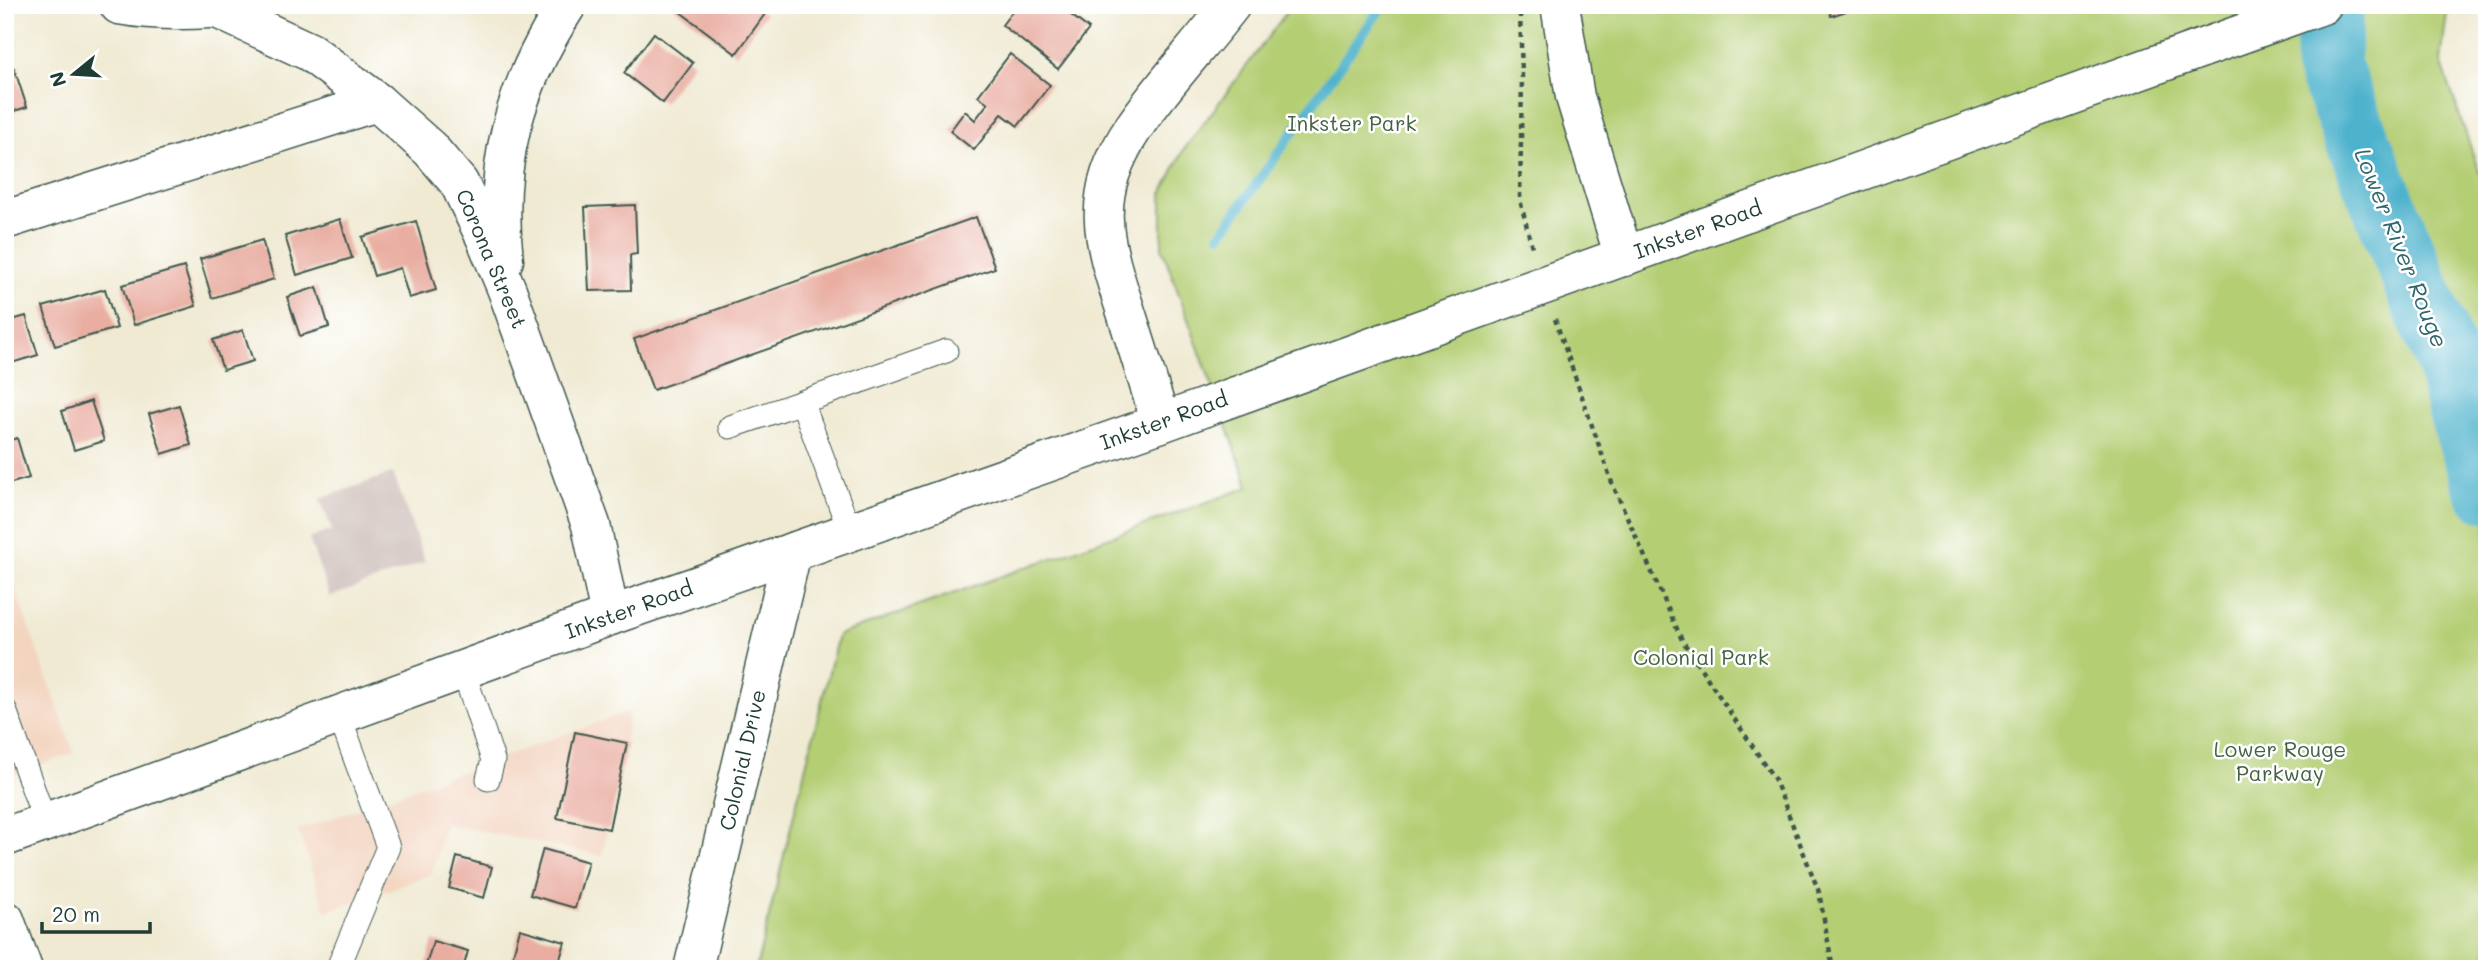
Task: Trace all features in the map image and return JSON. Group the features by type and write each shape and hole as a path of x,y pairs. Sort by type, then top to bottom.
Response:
{"street":[{"path":"118,5 172,10 232,7"},
{"path":"507,290 500,228 502,167 520,94 534,60 567,5"},
{"path":"1161,423 1106,250 1103,210 1107,186 1115,162 1134,127 1231,5"},
{"path":"1560,5 1575,97 1624,257"},
{"name":"Inkster Road","path":"5,837 610,616 1161,423 2322,5"},
{"name":"Corona Street","path":"232,7 310,51 377,102 430,149 460,183 507,290 591,525 610,616"},
{"path":"5,220 377,102"},
{"name":"Colonial Drive","path":"693,969 792,552"},
{"path":"5,920 23,969"}],"lane":[{"path":"730,427 946,351"},
{"path":"802,402 850,532"},
{"path":"463,670 493,760 488,779"},
{"path":"5,710 45,822"},
{"path":"340,715 388,847 340,963"}],"path":[{"path":"1520,5 1520,200 1527,231"},
{"path":"1559,331 1612,483 1682,640 1774,780 1819,892 1833,969"}],"shaded area":[{"path":"393,473 425,562 330,597 309,539 332,530 320,499"},
{"path":"5,561 74,753 5,778"},
{"path":"630,711 602,856 445,824 432,874 326,912 298,830"}],"green space":[{"path":"1292,5 2448,5 2441,61 2487,195 2487,969 756,969 838,635 1249,487 1162,248 1162,194 1183,151"}],"building":[{"path":"671,5 754,5 765,14 736,54"},
{"path":"1017,5 1058,5 1089,29 1058,69 1002,25"},
{"path":"1827,5 1862,5 1862,6 1831,16"},
{"path":"654,33 693,63 663,103 624,73"},
{"path":"1010,54 1050,85 1018,126 1002,114 974,150 950,131 965,111 975,120 988,103 978,96"},
{"path":"14,68 27,107 5,114 5,71"},
{"path":"635,205 637,254 630,255 631,290 589,291 585,207"},
{"path":"976,217 995,268 653,390 634,339"},
{"path":"340,219 352,258 297,275 285,236"},
{"path":"416,221 436,290 409,298 400,268 374,276 362,237"},
{"path":"262,240 274,279 212,298 200,259"},
{"path":"184,267 196,306 134,325 122,285"},
{"path":"317,287 329,327 300,336 287,297"},
{"path":"105,289 117,328 55,346 43,307"},
{"path":"26,316 38,355 5,365 5,322"},
{"path":"243,330 253,361 223,370 213,340"},
{"path":"91,401 104,441 74,450 62,411"},
{"path":"179,405 191,445 162,454 149,414"},
{"path":"17,438 29,478 5,485 5,442"},
{"path":"575,732 627,743 609,829 557,818"},
{"path":"543,849 588,862 575,908 530,895"},
{"path":"457,857 492,867 484,898 449,888"},
{"path":"520,929 565,942 557,969 509,969"},
{"path":"433,941 468,951 463,969 425,969"}],"waterway":[{"path":"1220,235 1383,5"},
{"name":"Lower River Rouge","path":"2332,5 2327,64 2449,365 2459,407 2487,490"}],"park label":[{"name":"Inkster Park","path":"1352,124"},
{"name":"Colonial Park","path":"1701,658"},
{"name":"Lower Rouge Parkway","path":"2280,762"}]}
